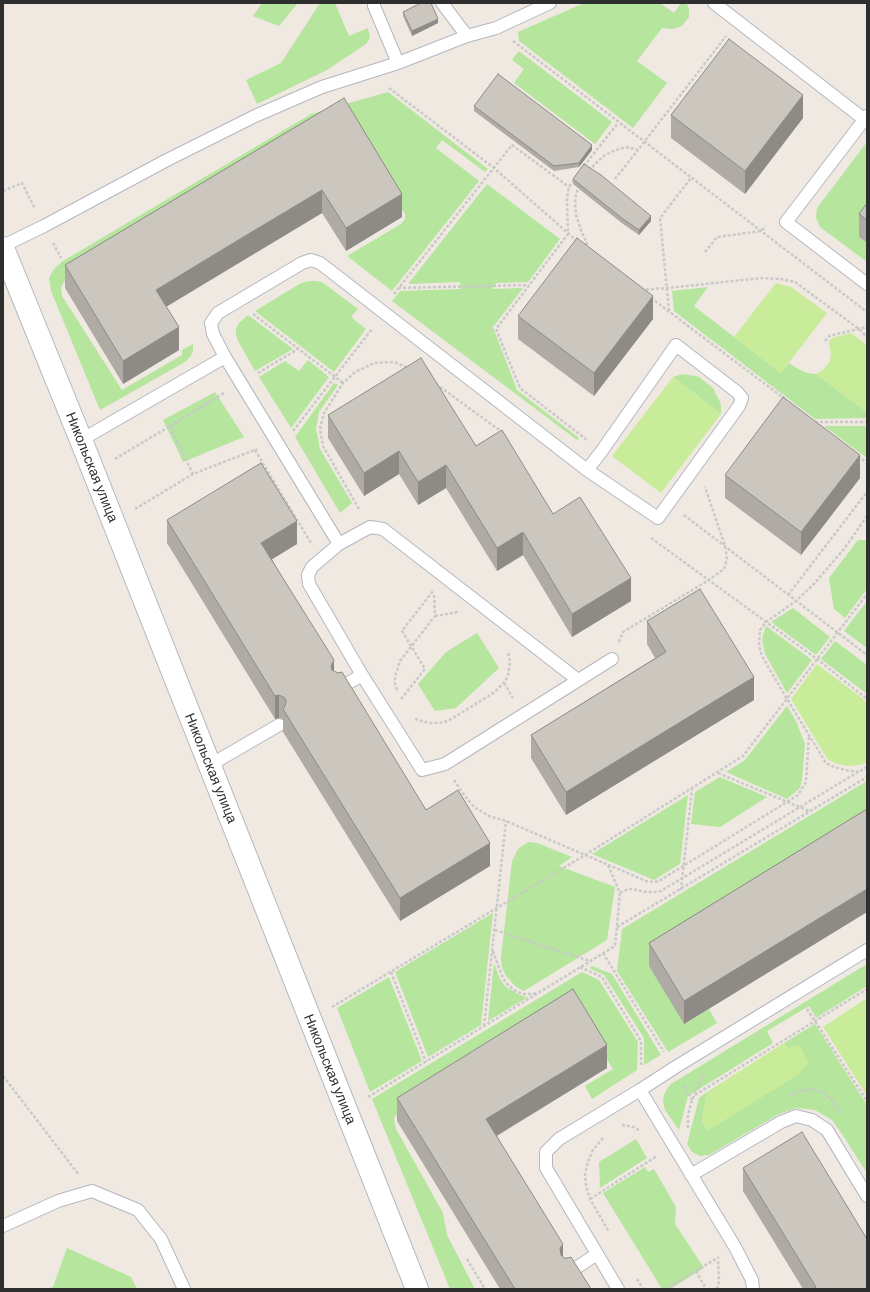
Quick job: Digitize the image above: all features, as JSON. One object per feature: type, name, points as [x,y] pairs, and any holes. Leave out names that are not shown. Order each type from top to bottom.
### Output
[{"type":"street","name":"Никольская улица","points":[[3,247],[81,440],[417,1289]]},
{"type":"lane","points":[[374,3],[398,63]]},
{"type":"lane","points":[[442,3],[467,36]]},
{"type":"lane","points":[[3,247],[167,160],[255,116],[322,87],[398,63],[467,36],[496,28],[550,3]]},
{"type":"lane","points":[[714,3],[737,22],[866,118],[786,222],[867,284]]},
{"type":"lane","points":[[339,544],[225,357],[213,334],[211,323],[218,313],[302,263],[310,260],[320,263],[587,470],[658,518],[739,406],[742,398],[737,392],[676,345],[602,452],[587,470]]},
{"type":"lane","points":[[81,440],[225,357]]},
{"type":"lane","points":[[578,680],[382,529],[370,527],[339,544],[312,567],[308,575],[309,584],[362,675],[422,770],[445,764],[612,659]]},
{"type":"lane","points":[[338,689],[362,675]]},
{"type":"lane","points":[[210,765],[279,725]]},
{"type":"lane","points":[[618,1289],[546,1168],[546,1152],[559,1138],[640,1090],[867,950]]},
{"type":"lane","points":[[640,1090],[735,1247],[752,1280],[753,1289]]},
{"type":"lane","points":[[691,1175],[781,1122],[796,1116],[812,1120],[827,1130],[867,1196]]},
{"type":"lane","points":[[3,1226],[58,1201],[92,1191],[138,1210],[161,1239],[184,1289]]},
{"type":"lane","points":[[567,1274],[597,1254]]},
{"type":"path","points":[[614,180],[737,22]]},
{"type":"path","points":[[496,28],[867,312]]},
{"type":"path","points":[[389,88],[494,168],[584,247],[587,243],[576,215],[574,199],[578,187],[582,181]]},
{"type":"path","points":[[581,171],[618,122]]},
{"type":"path","points":[[383,312],[398,288],[512,145],[569,187]]},
{"type":"path","points":[[586,175],[605,155],[628,147],[638,150]]},
{"type":"path","points":[[568,234],[567,199],[569,187],[577,177]]},
{"type":"path","points":[[669,312],[660,218],[691,178]]},
{"type":"path","points":[[3,191],[22,183]]},
{"type":"path","points":[[706,252],[717,237],[761,231],[770,221],[786,222]]},
{"type":"path","points":[[790,404],[640,290],[762,278],[795,282],[859,329],[867,337]]},
{"type":"path","points":[[398,288],[530,285]]},
{"type":"path","points":[[237,302],[343,384]]},
{"type":"path","points":[[825,340],[829,336],[867,327]]},
{"type":"path","points":[[370,527],[322,446],[320,429],[324,413],[343,384],[355,372],[374,363],[394,362],[414,370]]},
{"type":"path","points":[[433,382],[504,433]]},
{"type":"path","points":[[809,418],[821,427]]},
{"type":"path","points":[[815,422],[867,422]]},
{"type":"path","points":[[114,459],[170,426],[193,474]]},
{"type":"path","points":[[255,450],[321,559]]},
{"type":"path","points":[[856,454],[867,463]]},
{"type":"path","points":[[612,659],[623,632],[709,580],[724,569],[727,559],[725,546],[697,464]]},
{"type":"path","points":[[788,595],[867,492]]},
{"type":"path","points":[[859,772],[834,767],[826,763],[762,656],[759,646],[760,630],[766,622],[796,601],[814,584],[844,549],[867,516]]},
{"type":"path","points":[[658,518],[646,534],[867,698]]},
{"type":"path","points":[[384,710],[402,698],[425,669],[402,631],[444,576]]},
{"type":"path","points":[[434,590],[439,594]]},
{"type":"path","points":[[405,703],[397,691],[395,677],[400,661],[435,616],[434,590]]},
{"type":"path","points":[[332,1007],[585,855],[743,756],[867,594]]},
{"type":"path","points":[[796,601],[867,655]]},
{"type":"path","points":[[435,616],[461,611],[455,607]]},
{"type":"path","points":[[415,719],[429,723],[448,721],[492,694],[504,683],[508,676],[510,661],[507,650]]},
{"type":"path","points":[[412,714],[420,725]]},
{"type":"path","points":[[445,764],[462,792],[474,807],[489,816],[506,821],[646,881],[654,882],[683,866],[798,795],[806,782],[809,735]]},
{"type":"path","points":[[620,893],[628,889],[646,892],[661,891],[867,767]]},
{"type":"path","points":[[718,773],[810,811]]},
{"type":"path","points":[[616,928],[867,777]]},
{"type":"path","points":[[681,890],[692,789]]},
{"type":"path","points":[[484,1027],[506,821]]},
{"type":"path","points":[[367,1098],[615,946],[620,893],[608,865]]},
{"type":"path","points":[[495,930],[590,962]]},
{"type":"path","points":[[492,950],[498,968],[508,985],[514,990],[523,994],[539,992]]},
{"type":"path","points":[[603,953],[674,1068]]},
{"type":"path","points":[[580,968],[602,978],[641,1041],[640,1090]]},
{"type":"path","points":[[391,972],[426,1062]]},
{"type":"path","points":[[694,1095],[867,989]]},
{"type":"path","points":[[797,993],[867,1101]]},
{"type":"path","points":[[801,1014],[808,1010]]},
{"type":"path","points":[[571,1211],[690,1134],[687,1122],[688,1115],[694,1095],[702,1076],[706,1071]]},
{"type":"path","points":[[3,1076],[92,1191]]},
{"type":"path","points":[[784,1100],[798,1092],[810,1089],[823,1092],[833,1100],[845,1120]]},
{"type":"path","points":[[617,1127],[622,1125]]},
{"type":"path","points":[[590,1199],[586,1186],[585,1174],[588,1161],[593,1150],[604,1137]]},
{"type":"path","points":[[666,1289],[735,1247]]},
{"type":"path","points":[[467,1259],[485,1289]]},
{"type":"path","points":[[696,1271],[706,1289]]},
{"type":"green space","points":[[262,3],[298,3],[279,26],[253,16]]},
{"type":"green space","points":[[320,3],[335,3],[349,36],[368,28],[370,38],[366,44],[327,70],[257,104],[246,80],[281,63]]},
{"type":"green space","points":[[584,3],[660,3],[674,13],[681,3],[686,3],[689,8],[689,17],[682,26],[673,29],[662,28],[637,61],[667,83],[633,128],[519,41],[518,32]]},
{"type":"green space","points":[[519,51],[612,122],[595,144],[514,83],[524,69],[512,60]]},
{"type":"green space","points":[[388,92],[488,169],[485,172],[442,140],[436,148],[479,181],[392,291],[347,256],[401,224],[405,219],[405,214],[348,121],[66,279],[61,287],[62,296],[122,390],[182,355],[182,350],[193,344],[193,351],[185,362],[100,410],[51,291],[49,278],[54,269],[63,261],[311,114]]},
{"type":"green space","points":[[867,142],[867,226],[859,237],[867,243],[867,262],[820,227],[816,218],[817,208]]},
{"type":"green space","points":[[487,184],[560,239],[528,282],[496,283],[492,289],[523,288],[493,327],[517,390],[579,438],[577,440],[392,301],[400,291],[461,289],[460,282],[408,284]]},
{"type":"green space","points":[[309,281],[322,282],[358,309],[351,317],[366,329],[334,372],[255,311],[301,283]]},
{"type":"green space","points":[[776,283],[791,287],[827,313],[781,373],[734,337]]},
{"type":"green space","points":[[708,287],[694,306],[781,373],[789,363],[807,373],[816,374],[867,412],[867,418],[815,419],[674,311],[672,291]]},
{"type":"green space","points":[[248,315],[293,349],[255,371],[236,335],[238,324]]},
{"type":"green space","points":[[851,333],[867,345],[867,412],[816,374],[823,370],[829,363],[831,355],[829,341],[832,338]]},
{"type":"green space","points":[[308,360],[329,377],[291,428],[259,377],[285,361],[299,371]]},
{"type":"green space","points":[[682,374],[699,377],[713,388],[721,404],[721,414],[673,377]]},
{"type":"green space","points":[[673,377],[721,414],[661,493],[612,456]]},
{"type":"green space","points":[[334,383],[338,385],[319,412],[316,429],[320,449],[352,503],[340,513],[295,437]]},
{"type":"green space","points":[[215,392],[244,437],[183,462],[163,420]]},
{"type":"green space","points":[[824,426],[867,426],[867,458]]},
{"type":"green space","points":[[858,540],[867,540],[867,589],[845,618],[834,609],[829,578]]},
{"type":"green space","points":[[867,601],[867,648],[844,631]]},
{"type":"green space","points":[[793,608],[830,637],[816,655],[771,622]]},
{"type":"green space","points":[[766,626],[812,660],[787,693],[765,654],[762,639]]},
{"type":"green space","points":[[477,633],[499,668],[456,708],[435,711],[418,684],[446,652]]},
{"type":"green space","points":[[835,641],[867,665],[867,694],[821,659]]},
{"type":"green space","points":[[817,664],[867,702],[867,762],[860,765],[849,766],[828,760],[791,699]]},
{"type":"green space","points":[[787,706],[796,721],[805,744],[800,788],[787,799],[726,772],[745,760]]},
{"type":"green space","points":[[720,777],[767,797],[720,827],[691,824],[695,792]]},
{"type":"green space","points":[[867,781],[867,832],[685,1024],[709,1009],[717,1023],[668,1052],[617,971],[622,929]]},
{"type":"green space","points":[[688,795],[680,864],[654,880],[592,854]]},
{"type":"green space","points":[[529,842],[537,843],[572,857],[559,866],[615,887],[607,940],[524,991],[516,987],[506,976],[502,968],[501,957],[512,861],[518,849]]},
{"type":"green space","points":[[493,913],[481,1025],[428,1057],[395,972]]},
{"type":"green space","points":[[494,963],[500,979],[506,987],[522,996],[528,997],[488,1021]]},
{"type":"green space","points":[[867,964],[867,986],[816,1018],[809,1006],[767,1031],[773,1043],[688,1096],[679,1130],[665,1110],[663,1101],[664,1095],[671,1084]]},
{"type":"green space","points":[[592,966],[612,974],[661,1055],[644,1065],[644,1038],[604,975],[589,968]]},
{"type":"green space","points":[[582,972],[599,980],[638,1042],[637,1070],[592,1099],[585,1086],[613,1069],[573,1006],[401,1109],[394,1118],[396,1129],[443,1213],[447,1235],[475,1289],[450,1289],[372,1099]]},
{"type":"green space","points":[[389,977],[422,1061],[370,1092],[337,1008]]},
{"type":"green space","points":[[867,998],[867,1096],[823,1027]]},
{"type":"green space","points":[[815,1024],[867,1105],[867,1173],[832,1120],[815,1110],[796,1108],[779,1114],[709,1155],[700,1156],[692,1152],[687,1144],[699,1098],[707,1092],[702,1119],[707,1131],[788,1048],[784,1043]]},
{"type":"green space","points":[[784,1043],[788,1048],[799,1045],[809,1062],[799,1074],[707,1131],[702,1119],[707,1092]]},
{"type":"green space","points":[[636,1139],[647,1158],[600,1188],[599,1162]]},
{"type":"green space","points":[[645,1167],[648,1172],[654,1169],[676,1207],[675,1224],[704,1268],[670,1289],[662,1289],[603,1193]]},
{"type":"green space","points":[[67,1248],[131,1277],[137,1289],[46,1289],[53,1287]]},
{"type":"building","points":[[421,3],[431,3],[438,19],[412,31],[403,12]]},
{"type":"building","points":[[729,39],[803,95],[745,171],[671,115]]},
{"type":"building","points":[[498,74],[592,145],[579,163],[554,166],[474,106]]},
{"type":"building","points":[[344,98],[402,194],[346,228],[322,190],[240,239],[156,290],[179,327],[123,361],[65,265]]},
{"type":"building","points":[[584,164],[601,175],[651,216],[639,230],[573,179]]},
{"type":"building","points":[[867,203],[867,220],[859,214]]},
{"type":"building","points":[[577,238],[653,296],[594,373],[518,316]]},
{"type":"building","points":[[421,358],[476,446],[502,430],[553,514],[580,497],[631,578],[572,614],[523,532],[497,548],[446,465],[418,482],[399,451],[364,473],[328,415]]},
{"type":"building","points":[[783,397],[860,455],[801,532],[725,475]]},
{"type":"building","points":[[261,463],[297,521],[261,543],[334,660],[331,666],[332,670],[338,673],[342,672],[426,810],[458,790],[490,843],[400,898],[283,709],[286,702],[285,698],[279,695],[275,696],[167,520]]},
{"type":"building","points":[[700,589],[754,677],[566,792],[531,735],[666,652],[647,621]]},
{"type":"building","points":[[867,809],[867,889],[684,1001],[649,943]]},
{"type":"building","points":[[573,989],[607,1045],[486,1119],[563,1244],[560,1248],[561,1255],[564,1258],[571,1257],[591,1289],[515,1289],[397,1098]]},
{"type":"building","points":[[802,1132],[867,1239],[867,1289],[813,1289],[816,1287],[743,1168]]}]
